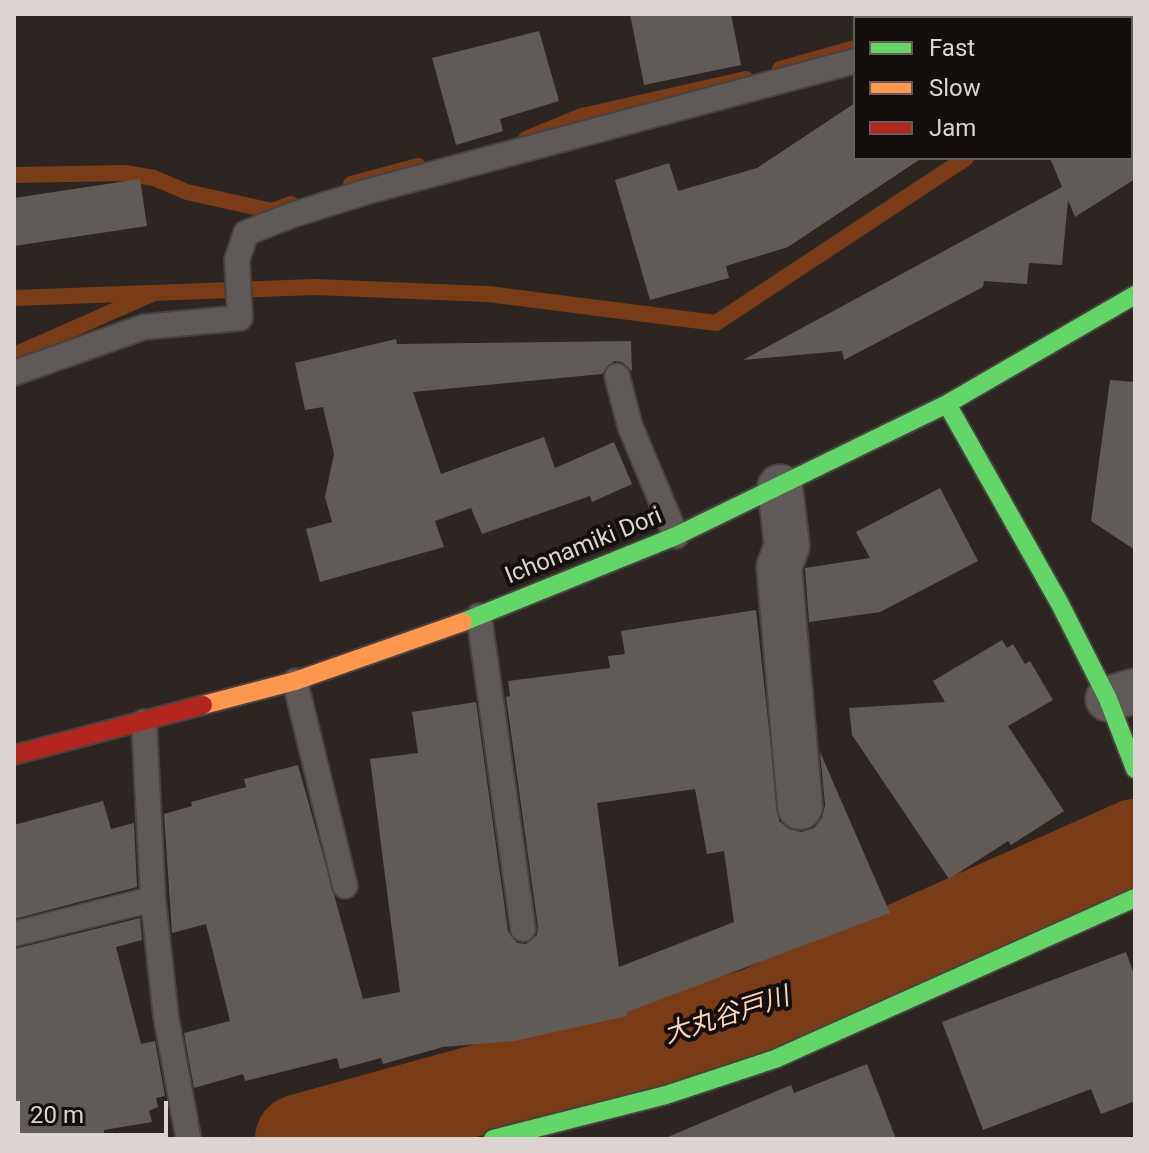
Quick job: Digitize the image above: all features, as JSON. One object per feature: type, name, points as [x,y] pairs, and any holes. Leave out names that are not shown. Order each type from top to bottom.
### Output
[{"type":"street","name":"Ichonamiki Dori","points":[[14,755],[295,681],[479,616],[676,536],[947,404],[1135,295]]},
{"type":"street","points":[[947,404],[1060,604],[1122,695],[1135,769]]},
{"type":"street","points":[[780,487],[787,546],[779,567],[800,807]]},
{"type":"street","points":[[493,1139],[666,1095],[775,1059],[1135,898]]},
{"type":"lane","points":[[14,373],[144,327],[240,318],[237,260],[246,233],[356,195],[853,62]]},
{"type":"lane","points":[[617,376],[630,426],[676,536]]},
{"type":"lane","points":[[479,616],[523,929]]},
{"type":"lane","points":[[295,681],[345,886]]},
{"type":"lane","points":[[144,722],[153,899],[166,1017],[188,1136]]},
{"type":"lane","points":[[14,934],[153,899]]},
{"type":"building","points":[[630,14],[731,14],[741,65],[644,85]]},
{"type":"building","points":[[539,31],[559,101],[500,119],[503,131],[456,145],[432,58]]},
{"type":"building","points":[[853,104],[853,160],[919,160],[788,247],[726,266],[729,278],[650,300],[615,180],[669,163],[678,191],[757,168]]},
{"type":"building","points":[[1135,158],[1135,179],[1075,217],[1068,200],[1062,265],[1029,263],[1027,284],[984,281],[983,287],[844,360],[842,351],[743,360],[1062,187],[1051,160]]},
{"type":"building","points":[[140,179],[147,226],[14,246],[14,198]]},
{"type":"building","points":[[396,339],[397,344],[631,341],[632,371],[622,362],[614,361],[602,374],[413,392],[441,474],[544,437],[555,468],[614,442],[632,484],[592,502],[590,496],[482,534],[471,508],[435,521],[444,547],[320,582],[306,529],[332,522],[325,497],[334,454],[323,407],[305,410],[295,363]]},
{"type":"building","points":[[1110,380],[1135,382],[1135,550],[1091,521]]},
{"type":"building","points":[[940,488],[978,561],[880,612],[809,622],[805,568],[870,558],[856,532]]},
{"type":"building","points":[[756,610],[779,821],[789,829],[801,832],[814,828],[822,818],[825,805],[820,752],[890,913],[627,1012],[627,1016],[514,1041],[443,1047],[383,1064],[381,1058],[340,1069],[337,1058],[245,1081],[243,1074],[194,1088],[184,1033],[230,1021],[206,924],[172,933],[164,814],[192,806],[191,802],[246,787],[244,779],[298,765],[363,999],[400,992],[370,759],[418,753],[412,712],[476,702],[508,931],[517,943],[526,944],[537,935],[538,927],[506,697],[510,696],[508,681],[610,668],[608,656],[625,654],[621,631]],"holes":[[[695,789],[707,854],[724,851],[734,922],[619,967],[597,803]]]},
{"type":"building","points":[[1002,640],[1007,648],[1013,644],[1025,664],[1030,661],[1053,700],[1008,726],[1064,811],[1011,845],[1008,841],[949,879],[852,735],[849,708],[945,702],[933,681]]},
{"type":"building","points":[[103,801],[111,829],[134,823],[137,887],[14,919],[14,825]]},
{"type":"building","points":[[140,918],[142,940],[116,947],[141,1044],[155,1041],[165,1096],[156,1098],[158,1107],[149,1111],[152,1122],[104,1130],[105,1139],[14,1139],[14,949]]},
{"type":"building","points":[[1126,952],[1135,977],[1135,1101],[1101,1114],[1091,1089],[983,1130],[942,1022]]},
{"type":"building","points":[[867,1064],[896,1139],[663,1139],[791,1085],[794,1093]]},
{"type":"waterway","points":[[780,69],[853,49]]},
{"type":"waterway","points":[[526,139],[582,116],[746,79]]},
{"type":"waterway","points":[[14,298],[315,287],[488,294],[716,323],[963,160]]},
{"type":"waterway","points":[[351,184],[418,166]]},
{"type":"waterway","points":[[14,175],[125,173],[154,178],[187,192],[272,211],[291,204]]},
{"type":"waterway","points":[[14,355],[152,294]]},
{"type":"waterway","name":"大丸谷戸川","points":[[300,1139],[756,1013],[1135,844]]},
{"type":"traffic: fast","points":[[463,622],[676,536],[947,404],[1135,295]]},
{"type":"traffic: fast","points":[[947,404],[1060,604],[1108,699],[1135,769]]},
{"type":"traffic: fast","points":[[493,1139],[666,1095],[775,1059],[1135,898]]},
{"type":"traffic: slow","points":[[203,705],[295,681],[463,622]]},
{"type":"traffic: jam","points":[[14,755],[203,705]]}]
